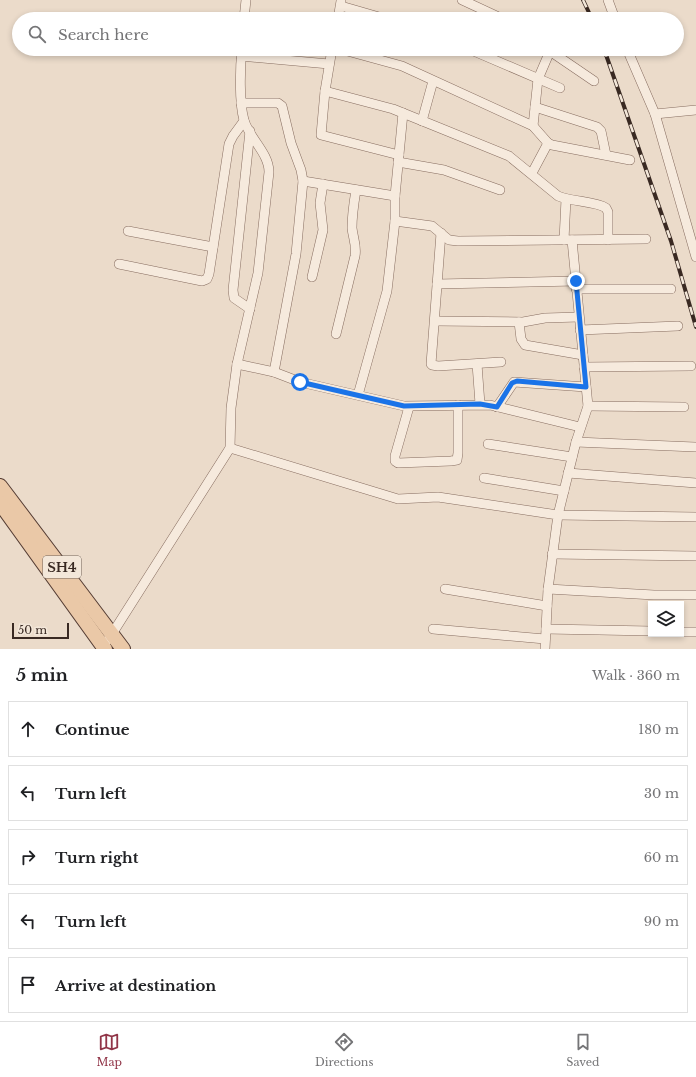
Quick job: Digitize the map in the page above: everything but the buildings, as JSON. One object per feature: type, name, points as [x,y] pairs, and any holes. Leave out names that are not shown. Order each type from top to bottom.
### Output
[{"type":"main road","name":"SH4","points":[[0,486],[123,649]]},
{"type":"main road","name":"SH4","points":[[0,503],[104,648]]},
{"type":"street","points":[[245,12],[246,0]]},
{"type":"street","points":[[462,0],[488,12]]},
{"type":"street","points":[[608,0],[612,12]]},
{"type":"street","points":[[341,3],[366,12]]},
{"type":"street","points":[[104,648],[230,448],[231,408],[237,364],[258,273],[270,172],[268,163],[244,121],[241,103],[242,56]]},
{"type":"street","points":[[266,56],[329,64]]},
{"type":"street","points":[[331,56],[325,91],[321,135],[399,159],[439,168],[500,190]]},
{"type":"street","points":[[366,56],[402,66],[533,126],[548,143],[630,160]]},
{"type":"street","points":[[485,56],[560,88]]},
{"type":"street","points":[[533,126],[538,79],[546,56]]},
{"type":"street","points":[[557,56],[594,81]]},
{"type":"street","points":[[630,56],[655,114],[696,257]]},
{"type":"street","points":[[422,121],[433,81]]},
{"type":"street","points":[[325,91],[393,109],[509,156],[532,173],[554,193],[566,199],[600,205],[606,208],[608,212],[608,240]]},
{"type":"street","points":[[241,103],[276,103],[282,106],[291,143],[301,170],[303,181],[296,254],[274,372]]},
{"type":"street","points":[[535,107],[597,127],[601,131],[606,155]]},
{"type":"street","points":[[655,114],[696,110]]},
{"type":"street","points":[[358,394],[388,291],[403,113]]},
{"type":"street","points":[[119,264],[202,282],[205,281],[208,277],[229,144],[232,136],[244,121]]},
{"type":"street","points":[[250,131],[233,290],[234,298],[250,309]]},
{"type":"street","points":[[532,173],[548,143]]},
{"type":"street","points":[[303,181],[395,196]]},
{"type":"street","points":[[312,278],[323,230],[320,203],[323,184]]},
{"type":"street","points":[[336,334],[356,256],[352,221],[356,190]]},
{"type":"street","points":[[545,649],[548,589],[558,515],[580,427],[588,406],[576,285],[568,240],[566,199]]},
{"type":"street","points":[[395,222],[432,226],[449,240],[458,241],[646,239]]},
{"type":"street","points":[[128,231],[213,247]]},
{"type":"street","points":[[441,233],[431,361],[432,365],[501,362]]},
{"type":"street","points":[[437,284],[576,285],[671,289]]},
{"type":"street","points":[[435,321],[519,322],[545,318],[579,317]]},
{"type":"street","points":[[519,322],[521,339],[525,345],[583,355]]},
{"type":"street","points":[[580,330],[678,326]]},
{"type":"street","points":[[237,364],[274,372],[300,382],[409,406],[480,404],[580,427]]},
{"type":"street","points":[[477,364],[480,404]]},
{"type":"street","points":[[584,367],[691,366]]},
{"type":"street","points":[[497,407],[514,382],[586,387]]},
{"type":"street","points":[[409,406],[395,456],[395,461],[398,463],[457,460],[458,405]]},
{"type":"street","points":[[588,406],[684,407]]},
{"type":"street","points":[[576,442],[695,447]]},
{"type":"street","points":[[488,444],[572,457]]},
{"type":"street","points":[[230,448],[398,498],[438,497],[558,515],[696,517]]},
{"type":"street","points":[[568,473],[696,483]]},
{"type":"street","points":[[484,478],[564,491]]},
{"type":"street","points":[[552,554],[696,556]]},
{"type":"street","points":[[445,589],[547,606]]},
{"type":"street","points":[[548,589],[654,595],[696,595]]},
{"type":"street","points":[[433,629],[545,639]]},
{"type":"street","points":[[546,629],[648,631]]},
{"type":"street","points":[[684,632],[696,632]]},
{"type":"railway","points":[[583,0],[589,12]]},
{"type":"railway","points":[[606,56],[671,241],[696,327]]},
{"type":"route","points":[[300,382],[358,394],[398,405],[409,406],[480,404],[497,407],[512,383],[517,381],[586,387],[576,281]]}]
